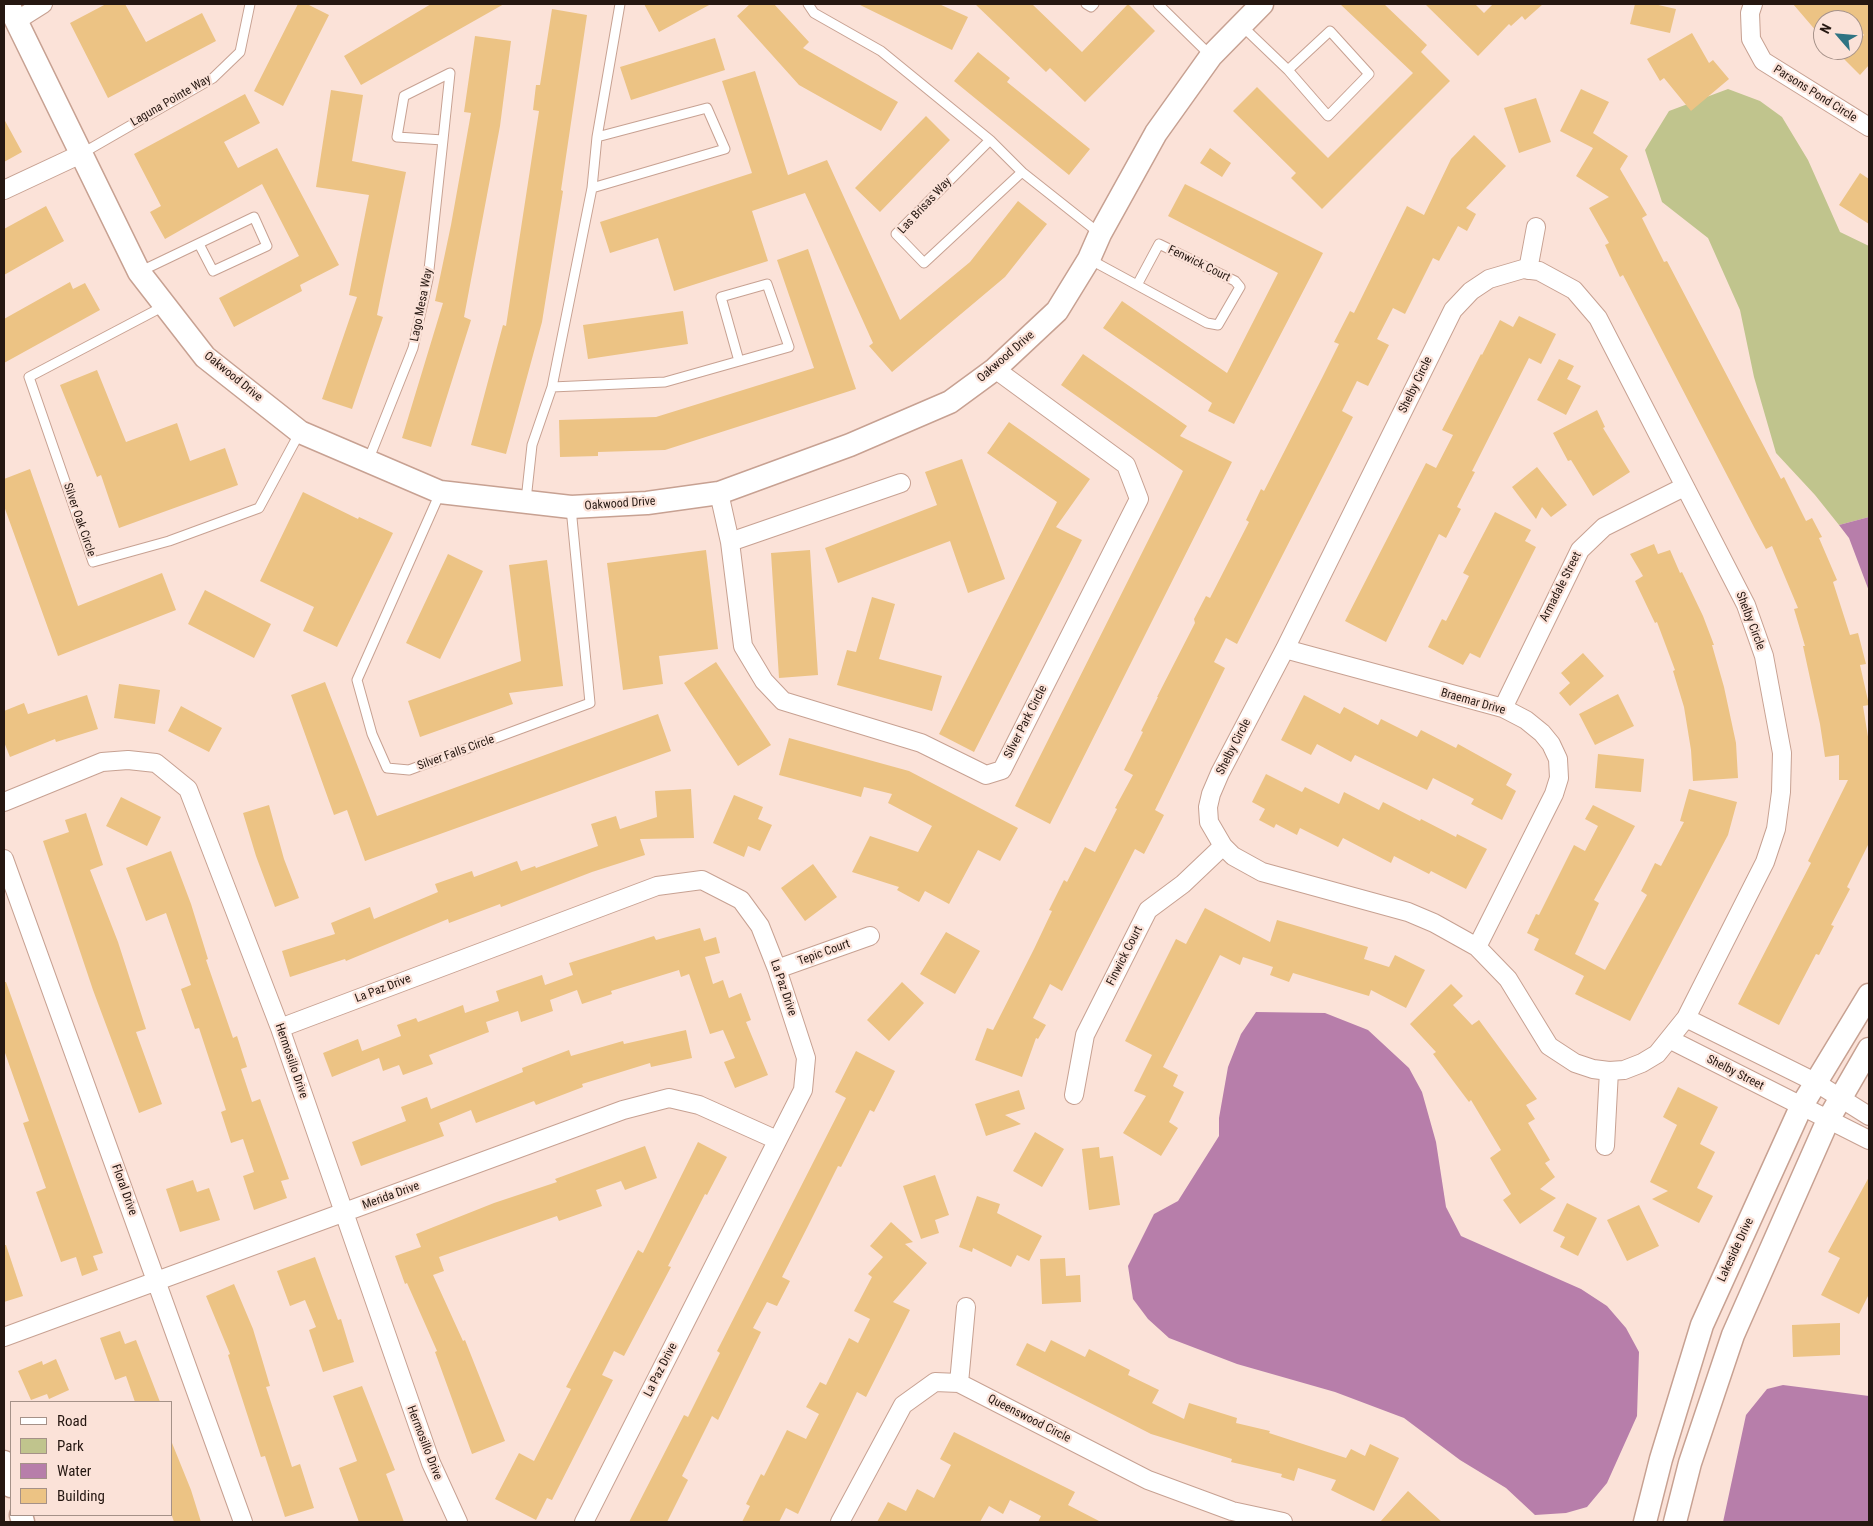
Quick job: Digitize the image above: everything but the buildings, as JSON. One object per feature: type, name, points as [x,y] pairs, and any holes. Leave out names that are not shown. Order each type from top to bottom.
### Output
[{"type":"street","points":[[11,16],[43,4]]},
{"type":"street","name":"Oakwood Drive","points":[[11,16],[139,272],[205,357],[300,432],[440,492],[571,507],[647,503],[719,493],[850,446],[950,402],[995,369],[1057,311],[1089,259],[1100,234],[1156,133],[1211,56],[1262,4]]},
{"type":"street","name":"Parsons Pond Circle","points":[[1753,4],[1750,12],[1751,39],[1763,61],[1869,127]]},
{"type":"street","points":[[4,190],[81,154]]},
{"type":"street","points":[[1528,270],[1536,227]]},
{"type":"street","name":"Shelby Circle","points":[[1528,270],[1539,271],[1554,277],[1574,290],[1598,318],[1684,487],[1746,605],[1764,656],[1782,754],[1781,792],[1776,829],[1765,862],[1686,1018],[1657,1054],[1642,1063],[1624,1070],[1609,1071],[1575,1063],[1550,1046],[1508,979],[1477,947],[1434,923],[1408,912],[1262,872],[1233,856],[1223,846],[1209,822],[1208,807],[1212,794],[1453,310],[1471,291],[1489,279],[1505,273],[1528,270]]},
{"type":"street","name":"Silver Park Circle","points":[[719,493],[730,542],[743,646],[764,681],[783,701],[921,743],[986,775],[1002,770],[1140,499],[1126,465],[995,369]]},
{"type":"street","points":[[730,542],[901,483]]},
{"type":"street","name":"Armadale Street","points":[[1502,708],[1580,550],[1604,527],[1684,487]]},
{"type":"street","name":"Braemar Drive","points":[[1285,649],[1502,708],[1526,720],[1542,732],[1551,744],[1558,759],[1559,778],[1554,794],[1477,947]]},
{"type":"street","name":"Hermosillo Drive","points":[[4,802],[102,762],[128,760],[156,762],[188,789],[280,1028],[430,1463],[458,1522]]},
{"type":"street","name":"Finwick Court","points":[[1074,1095],[1085,1035],[1148,910],[1183,884],[1223,846]]},
{"type":"street","name":"Floral Drive","points":[[4,859],[243,1522]]},
{"type":"street","name":"La Paz Drive","points":[[280,1028],[657,886],[702,880],[741,900],[760,926],[777,969],[806,1058],[803,1090],[584,1522]]},
{"type":"street","name":"Tepic Court","points":[[777,969],[870,936]]},
{"type":"street","name":"Lakeside Drive","points":[[1645,1522],[1661,1459],[1702,1325],[1801,1107],[1869,996]]},
{"type":"street","points":[[1686,1018],[1815,1082],[1869,1116]]},
{"type":"street","name":"Shelby Street","points":[[1669,1039],[1869,1140]]},
{"type":"street","points":[[1675,1522],[1690,1463],[1733,1335],[1828,1120],[1840,1096],[1869,1049]]},
{"type":"street","points":[[1605,1146],[1609,1071]]},
{"type":"street","name":"Merida Drive","points":[[4,1337],[623,1110],[669,1098],[699,1105],[777,1140]]},
{"type":"street","points":[[959,1383],[966,1308]]},
{"type":"street","name":"Queenswood Circle","points":[[840,1522],[903,1405],[935,1382],[959,1383],[1148,1480],[1232,1510],[1282,1522]]},
{"type":"street","points":[[4,1462],[10,1483]]},
{"type":"lane","name":"Laguna Pointe Way","points":[[81,154],[213,78],[240,52],[250,4]]},
{"type":"lane","points":[[526,503],[532,445],[552,387],[592,188],[598,137],[620,4]]},
{"type":"lane","points":[[808,4],[814,13],[881,51],[990,140],[1022,172],[1100,234]]},
{"type":"lane","points":[[1086,4],[1091,7],[1094,4]]},
{"type":"lane","points":[[1158,4],[1211,56]]},
{"type":"lane","points":[[1241,25],[1288,70],[1328,116],[1369,74],[1330,31],[1288,70]]},
{"type":"lane","name":"Lago Mesa Way","points":[[368,461],[413,348],[428,279],[443,140],[450,73],[404,96],[398,137],[443,140]]},
{"type":"lane","points":[[592,188],[725,149],[707,108],[598,137]]},
{"type":"lane","name":"Las Brisas Way","points":[[990,140],[896,234],[924,263],[1022,172]]},
{"type":"lane","points":[[139,272],[254,217],[267,246],[213,271],[199,244]]},
{"type":"lane","name":"Fenwick Court","points":[[1089,259],[1207,323],[1218,325],[1240,287],[1236,281],[1159,244],[1137,285]]},
{"type":"lane","points":[[552,387],[665,382],[789,347],[767,284],[721,297],[739,361]]},
{"type":"lane","name":"Silver Oak Circle","points":[[164,306],[29,377],[93,562],[169,541],[259,508],[300,432]]},
{"type":"lane","name":"Silver Falls Circle","points":[[440,492],[357,680],[372,734],[388,768],[409,770],[590,703],[571,507]]},
{"type":"green space","points":[[1728,89],[1760,101],[1782,117],[1808,160],[1840,232],[1869,246],[1869,517],[1839,525],[1815,495],[1776,453],[1754,377],[1740,310],[1708,238],[1662,202],[1645,150],[1669,111]]},
{"type":"water","points":[[1869,517],[1869,591],[1849,538],[1839,525]]},
{"type":"water","points":[[1256,1012],[1325,1013],[1368,1030],[1409,1068],[1422,1092],[1436,1142],[1446,1207],[1461,1236],[1581,1289],[1607,1306],[1626,1328],[1639,1352],[1637,1416],[1607,1483],[1587,1507],[1566,1513],[1535,1515],[1506,1488],[1460,1460],[1404,1418],[1335,1392],[1237,1364],[1169,1338],[1148,1319],[1133,1299],[1128,1266],[1154,1214],[1178,1201],[1219,1136],[1219,1118],[1228,1067],[1241,1034]]},
{"type":"water","points":[[1783,1385],[1869,1396],[1869,1522],[1723,1522],[1746,1415],[1767,1389]]}]
